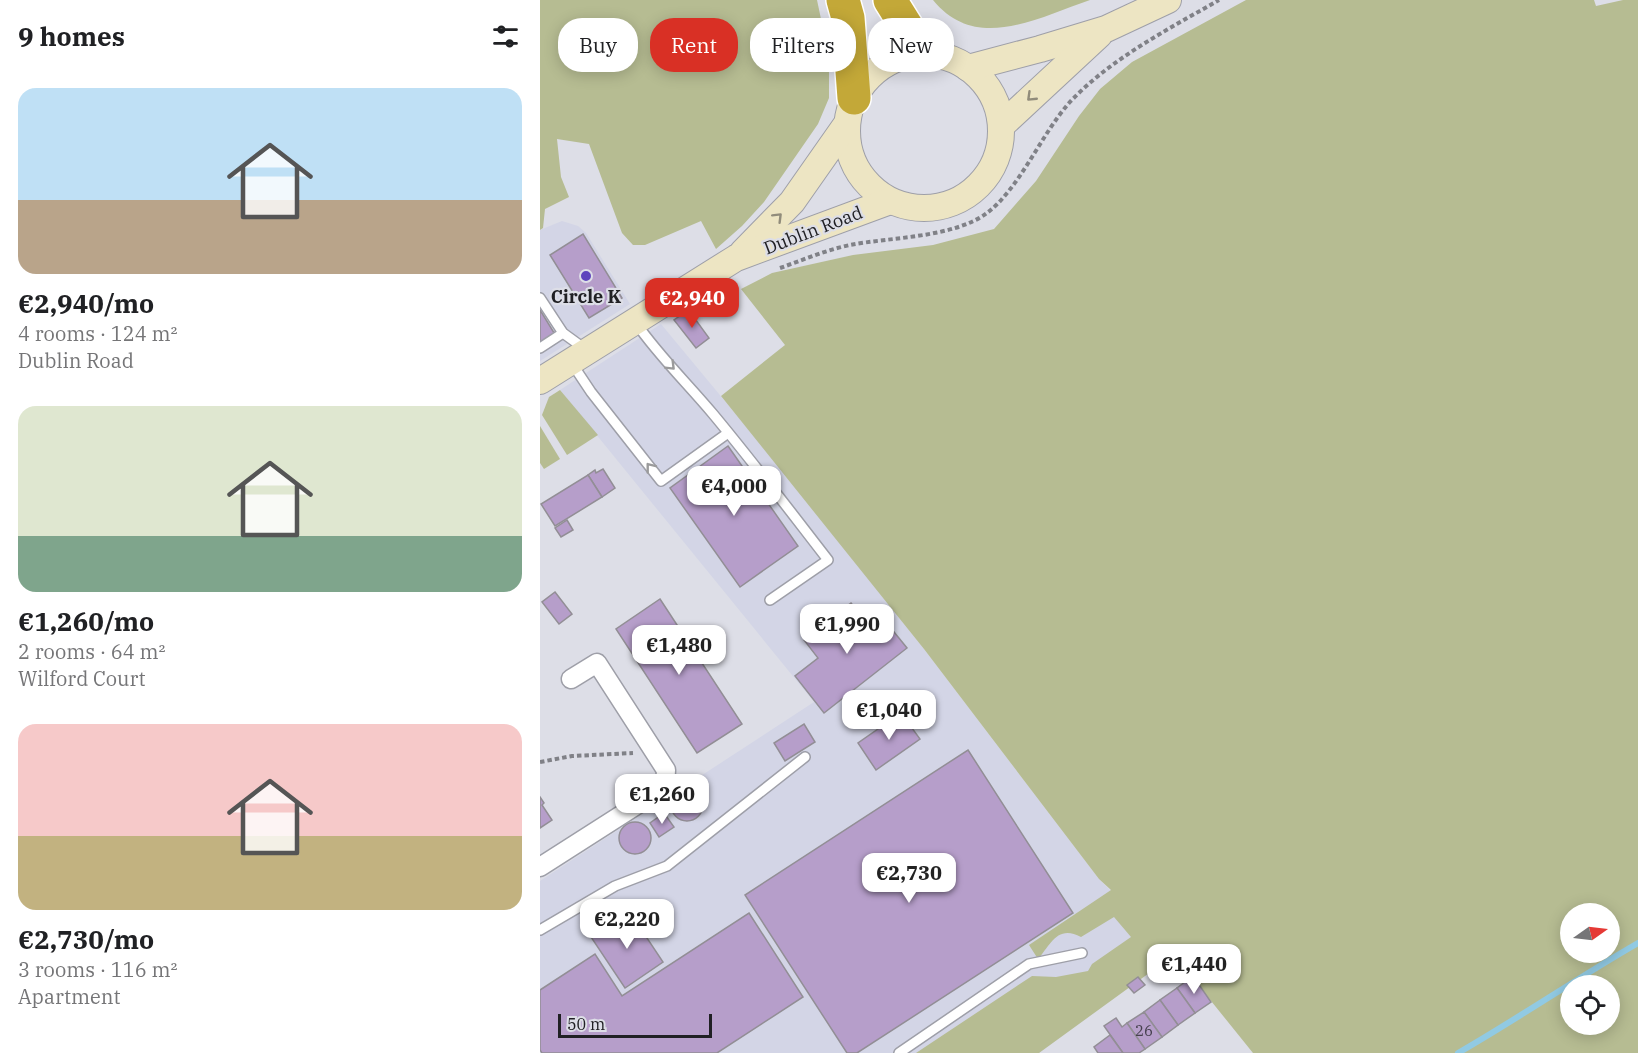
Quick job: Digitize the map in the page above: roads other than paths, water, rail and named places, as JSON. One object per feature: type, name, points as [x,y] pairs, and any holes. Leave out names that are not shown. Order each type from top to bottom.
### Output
[{"type":"highway","points":[[843,0],[848,18],[850,111]]},
{"type":"highway","points":[[890,0],[901,18]]},
{"type":"main road","points":[[968,68],[1040,50],[1106,29],[1168,0]]},
{"type":"main road","points":[[1001,126],[1106,29]]},
{"type":"main road","points":[[875,72],[867,78],[850,111],[847,143],[852,160],[861,176],[874,190],[890,201],[912,208],[934,208],[954,202],[972,192],[986,177],[996,160],[1000,143],[1001,126],[993,95],[982,80],[968,68],[954,61]]},
{"type":"main road","name":"Dublin Road","points":[[736,258],[792,202],[850,111]]},
{"type":"main road","name":"Dublin Road","points":[[540,381],[736,258],[890,201]]},
{"type":"street","points":[[540,867],[665,787],[666,770],[597,663],[571,679]]},
{"type":"lane","points":[[540,298],[579,356],[591,392],[661,481],[728,433]]},
{"type":"lane","points":[[540,321],[550,314]]},
{"type":"lane","points":[[634,321],[652,346],[679,373],[728,433],[828,560],[770,600]]},
{"type":"lane","points":[[540,348],[562,333]]},
{"type":"lane","points":[[540,930],[615,886],[667,866],[805,757]]},
{"type":"lane","points":[[899,1053],[1029,964],[1082,953]]},
{"type":"waterway","points":[[1458,1053],[1638,943]]},
{"type":"place","name":"Circle K","points":[[586,276]]}]
